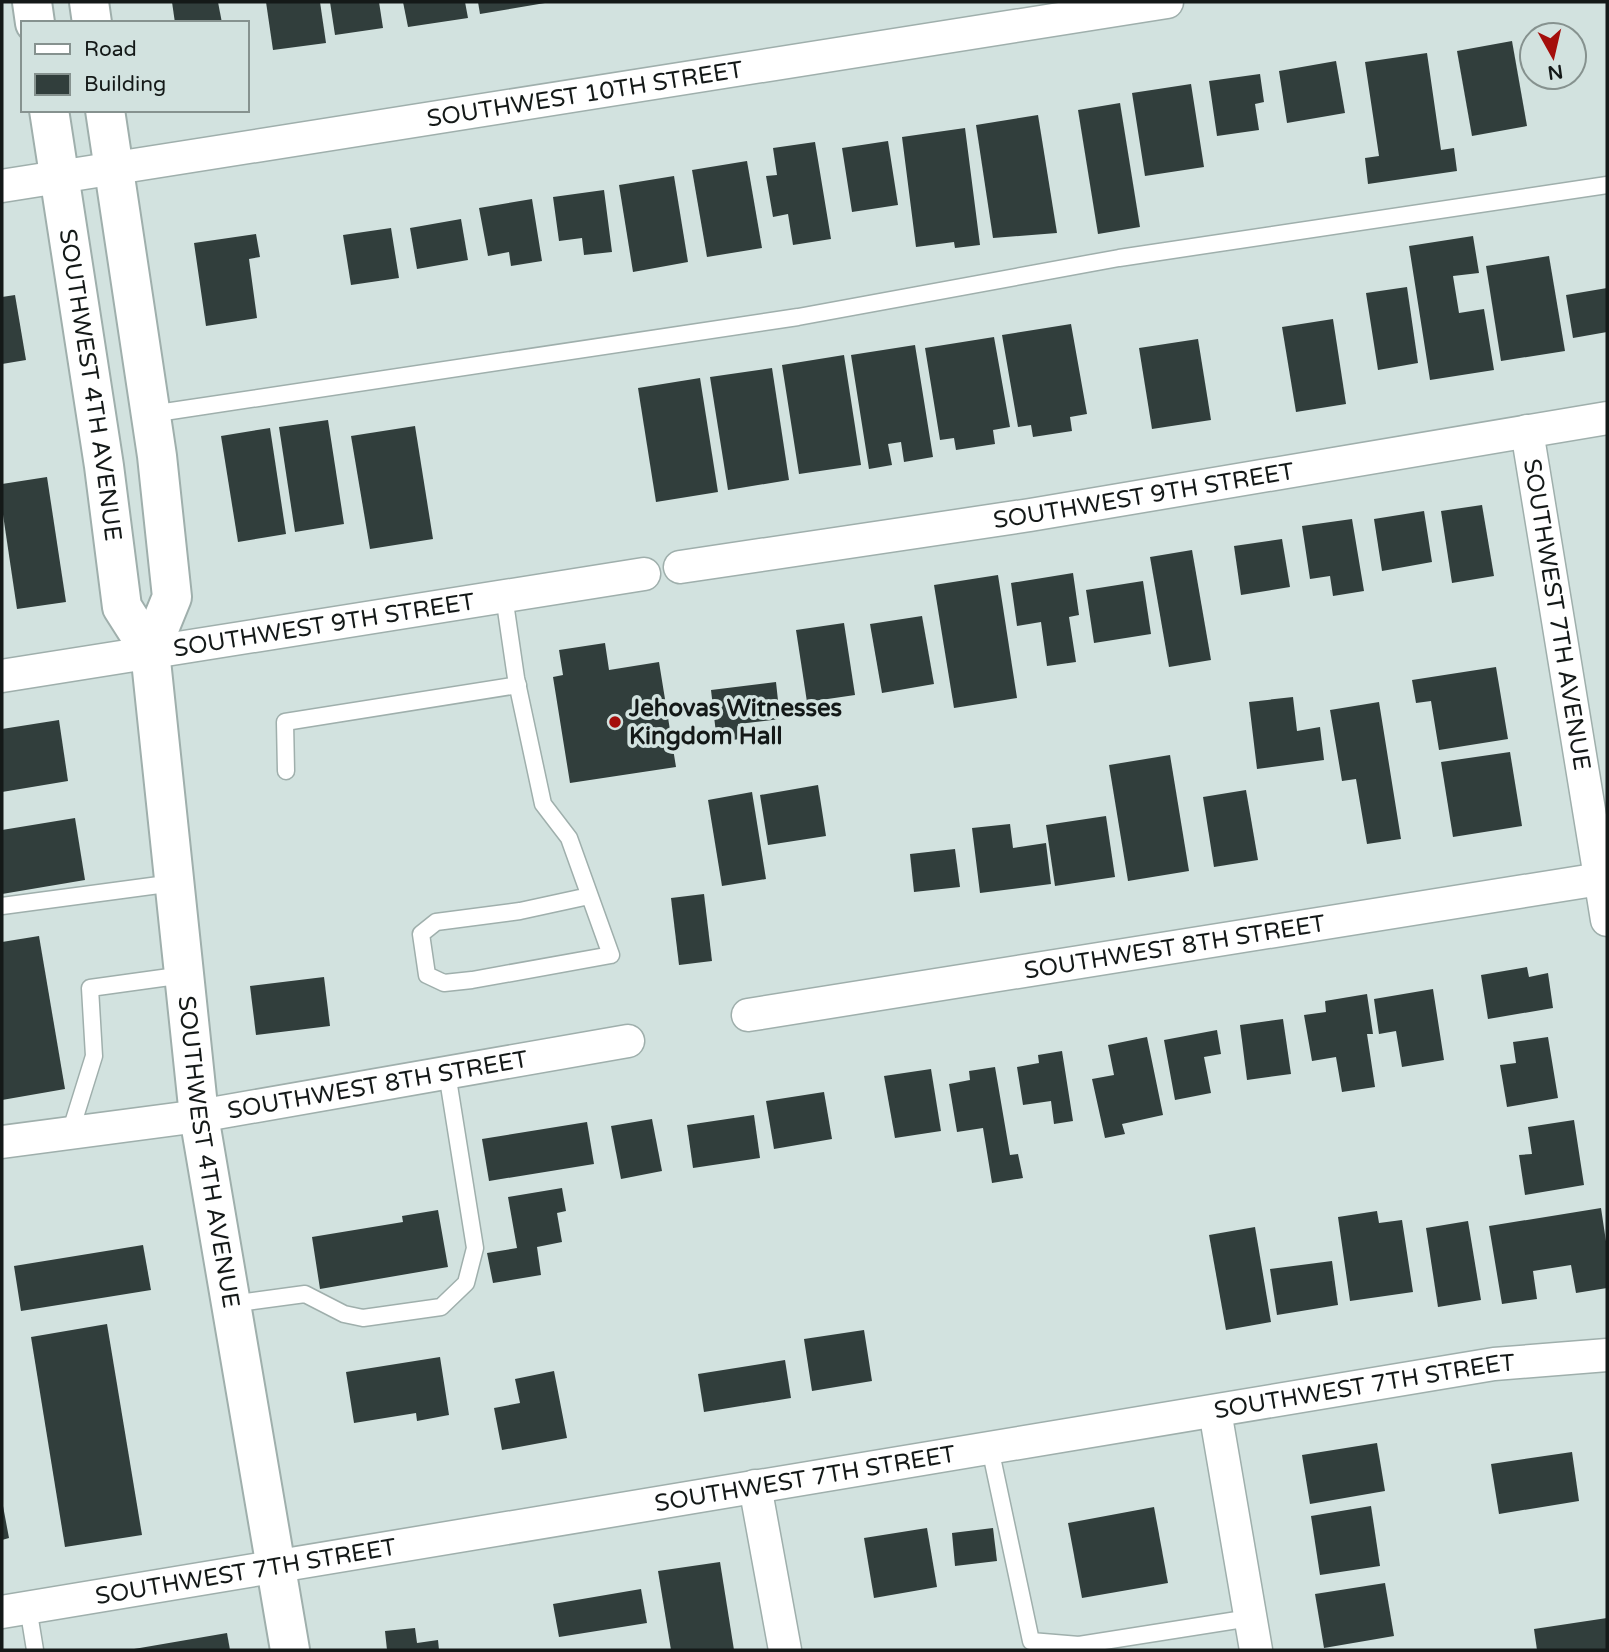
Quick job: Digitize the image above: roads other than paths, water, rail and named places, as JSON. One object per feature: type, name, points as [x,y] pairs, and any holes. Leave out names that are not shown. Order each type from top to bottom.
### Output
[{"type":"main road","points":[[32,2],[35,21]]},
{"type":"main road","points":[[89,2],[92,21]]},
{"type":"main road","name":"SOUTHWEST 4TH AVENUE","points":[[49,112],[122,607],[150,651],[199,1116],[290,1650]]},
{"type":"main road","name":"SOUTHWEST 4TH AVENUE","points":[[105,112],[151,414],[172,597],[150,651]]},
{"type":"street","name":"SOUTHWEST 10TH STREET","points":[[2,186],[1167,2]]},
{"type":"street","name":"SOUTHWEST 9TH STREET","points":[[680,567],[1030,514],[1607,418]]},
{"type":"street","name":"SOUTHWEST 7TH AVENUE","points":[[1527,431],[1607,920]]},
{"type":"street","name":"SOUTHWEST 9TH STREET","points":[[2,676],[644,574]]},
{"type":"street","name":"SOUTHWEST 8TH STREET","points":[[748,1015],[1600,878]]},
{"type":"street","name":"SOUTHWEST 8TH STREET","points":[[2,1142],[199,1116],[628,1041]]},
{"type":"street","name":"SOUTHWEST 7TH STREET","points":[[15,1610],[1494,1364],[1607,1354]]},
{"type":"street","points":[[1215,1411],[1256,1650]]},
{"type":"street","points":[[755,1486],[785,1650]]},
{"type":"lane","points":[[151,414],[798,317],[1119,258],[1607,185]]},
{"type":"lane","points":[[504,596],[518,685],[543,804],[569,838],[611,956],[444,983],[427,975],[421,934],[436,922],[520,911],[589,896]]},
{"type":"lane","points":[[286,771],[285,722],[518,685]]},
{"type":"lane","points":[[2,906],[174,883]]},
{"type":"lane","points":[[70,1133],[94,1056],[90,988],[184,975]]},
{"type":"lane","points":[[231,1304],[305,1294],[344,1314],[363,1318],[441,1307],[466,1283],[475,1248],[447,1073]]},
{"type":"lane","points":[[990,1448],[1031,1642],[1079,1645],[1250,1618]]},
{"type":"lane","points":[[15,1610],[35,1650]]},
{"type":"place","name":"Jehovas Witnesses Kingdom Hall","points":[[615,722]]}]
